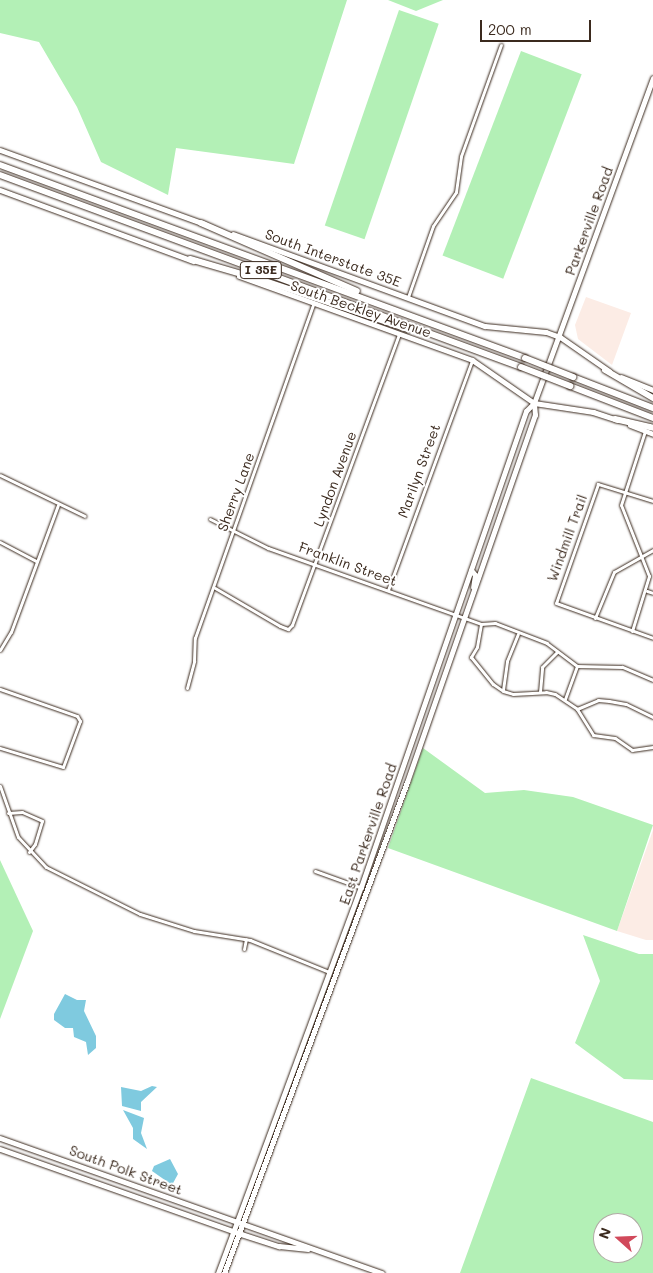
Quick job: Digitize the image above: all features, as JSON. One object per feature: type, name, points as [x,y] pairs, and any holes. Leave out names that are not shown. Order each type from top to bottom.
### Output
[{"type":"highway","name":"I 35E","points":[[0,165],[388,306],[653,408]]},
{"type":"highway","name":"I 35E","points":[[0,174],[442,337],[653,418]]},
{"type":"highway","points":[[201,223],[388,306]]},
{"type":"highway","points":[[190,259],[442,337]]},
{"type":"highway","points":[[605,370],[653,398]]},
{"type":"highway","points":[[615,419],[653,428]]},
{"type":"main road","name":"Parkerville Road","points":[[547,371],[653,78]]},
{"type":"main road","name":"South Interstate 35E","points":[[0,150],[408,296],[485,326],[546,332],[560,337],[605,370],[653,390]]},
{"type":"main road","name":"South Beckley Avenue","points":[[0,190],[313,305],[472,360],[534,403],[587,410],[653,434]]},
{"type":"main road","name":"East Parkerville Road","points":[[224,1273],[241,1234],[320,1018],[332,973],[361,887],[526,411],[534,403],[547,371]]},
{"type":"main road","name":"East Parkerville Road","points":[[218,1273],[314,1016],[367,890],[400,800],[535,415],[534,403]]},
{"type":"main road","points":[[520,429],[529,432]]},
{"type":"main road","points":[[485,528],[494,531]]},
{"type":"main road","points":[[471,570],[475,575],[471,600]]},
{"type":"main road","points":[[393,797],[400,800]]},
{"type":"main road","points":[[314,1016],[320,1018]]},
{"type":"main road","points":[[286,1090],[292,1092]]},
{"type":"main road","name":"South Polk Street","points":[[0,1138],[316,1250]]},
{"type":"main road","name":"South Polk Street","points":[[0,1149],[233,1232],[279,1246],[316,1250]]},
{"type":"main road","points":[[316,1250],[382,1273]]},
{"type":"street","points":[[408,296],[433,226],[456,192],[461,156],[501,45]]},
{"type":"street","name":"Sherry Lane","points":[[187,688],[194,661],[194,638],[215,588],[313,305]]},
{"type":"street","name":"Lyndon Avenue","points":[[215,588],[288,629],[296,618],[399,334]]},
{"type":"street","name":"Marilyn Street","points":[[388,590],[472,360]]},
{"type":"street","points":[[632,631],[647,591],[649,576],[643,554],[622,510],[625,491],[646,431]]},
{"type":"street","points":[[0,475],[24,485],[58,505],[84,516]]},
{"type":"street","name":"Windmill Trail","points":[[595,618],[556,603],[598,484],[625,491]]},
{"type":"street","points":[[625,491],[653,501]]},
{"type":"street","points":[[0,650],[11,632],[58,505]]},
{"type":"street","name":"Franklin Street","points":[[210,519],[266,546],[481,624],[495,623],[518,634],[534,637],[577,666]]},
{"type":"street","points":[[0,542],[36,561]]},
{"type":"street","points":[[653,550],[614,572],[595,618],[653,638]]},
{"type":"street","points":[[647,591],[653,593]]},
{"type":"street","points":[[481,624],[477,647],[471,657],[493,684],[503,691],[513,694],[540,692],[565,699],[577,709],[593,735],[615,738],[632,750],[642,751],[653,747]]},
{"type":"street","points":[[503,691],[506,667],[518,634]]},
{"type":"street","points":[[540,692],[542,667],[557,652]]},
{"type":"street","points":[[565,699],[577,666],[622,667],[653,680]]},
{"type":"street","points":[[0,689],[79,719],[62,767],[0,748]]},
{"type":"street","points":[[577,709],[598,700],[610,701],[626,704],[653,717]]},
{"type":"street","points":[[0,786],[15,832],[29,852],[46,866],[132,910],[184,929],[246,939],[332,973]]},
{"type":"street","points":[[8,813],[25,813],[42,821],[29,852]]},
{"type":"street","points":[[315,871],[367,890]]},
{"type":"street","points":[[244,949],[246,939]]},
{"type":"shaded area","points":[[586,297],[631,313],[612,365],[578,339],[575,325]]},
{"type":"shaded area","points":[[653,830],[653,940],[646,940],[617,931]]},
{"type":"green space","points":[[0,0],[347,0],[294,164],[176,148],[168,195],[101,162],[77,107],[39,42],[0,33]]},
{"type":"green space","points":[[388,0],[443,0],[416,11]]},
{"type":"green space","points":[[399,10],[439,24],[364,239],[325,226]]},
{"type":"green space","points":[[521,51],[582,74],[503,279],[443,255]]},
{"type":"green space","points":[[423,748],[485,793],[524,790],[573,797],[653,825],[617,931],[388,848]]},
{"type":"green space","points":[[0,860],[33,931],[0,1019]]},
{"type":"green space","points":[[583,935],[639,954],[653,954],[653,1080],[624,1079],[575,1043],[600,981]]},
{"type":"green space","points":[[531,1078],[653,1122],[653,1273],[460,1273]]},
{"type":"water","points":[[65,994],[77,1000],[86,1000],[84,1011],[96,1036],[96,1048],[88,1055],[86,1042],[74,1037],[73,1028],[65,1028],[54,1020],[54,1014]]},
{"type":"water","points":[[152,1086],[157,1087],[141,1102],[141,1111],[122,1106],[121,1087],[141,1091]]},
{"type":"water","points":[[123,1110],[144,1118],[141,1133],[147,1149],[133,1139],[133,1128]]},
{"type":"water","points":[[170,1159],[178,1174],[172,1185],[152,1171],[154,1166]]}]
